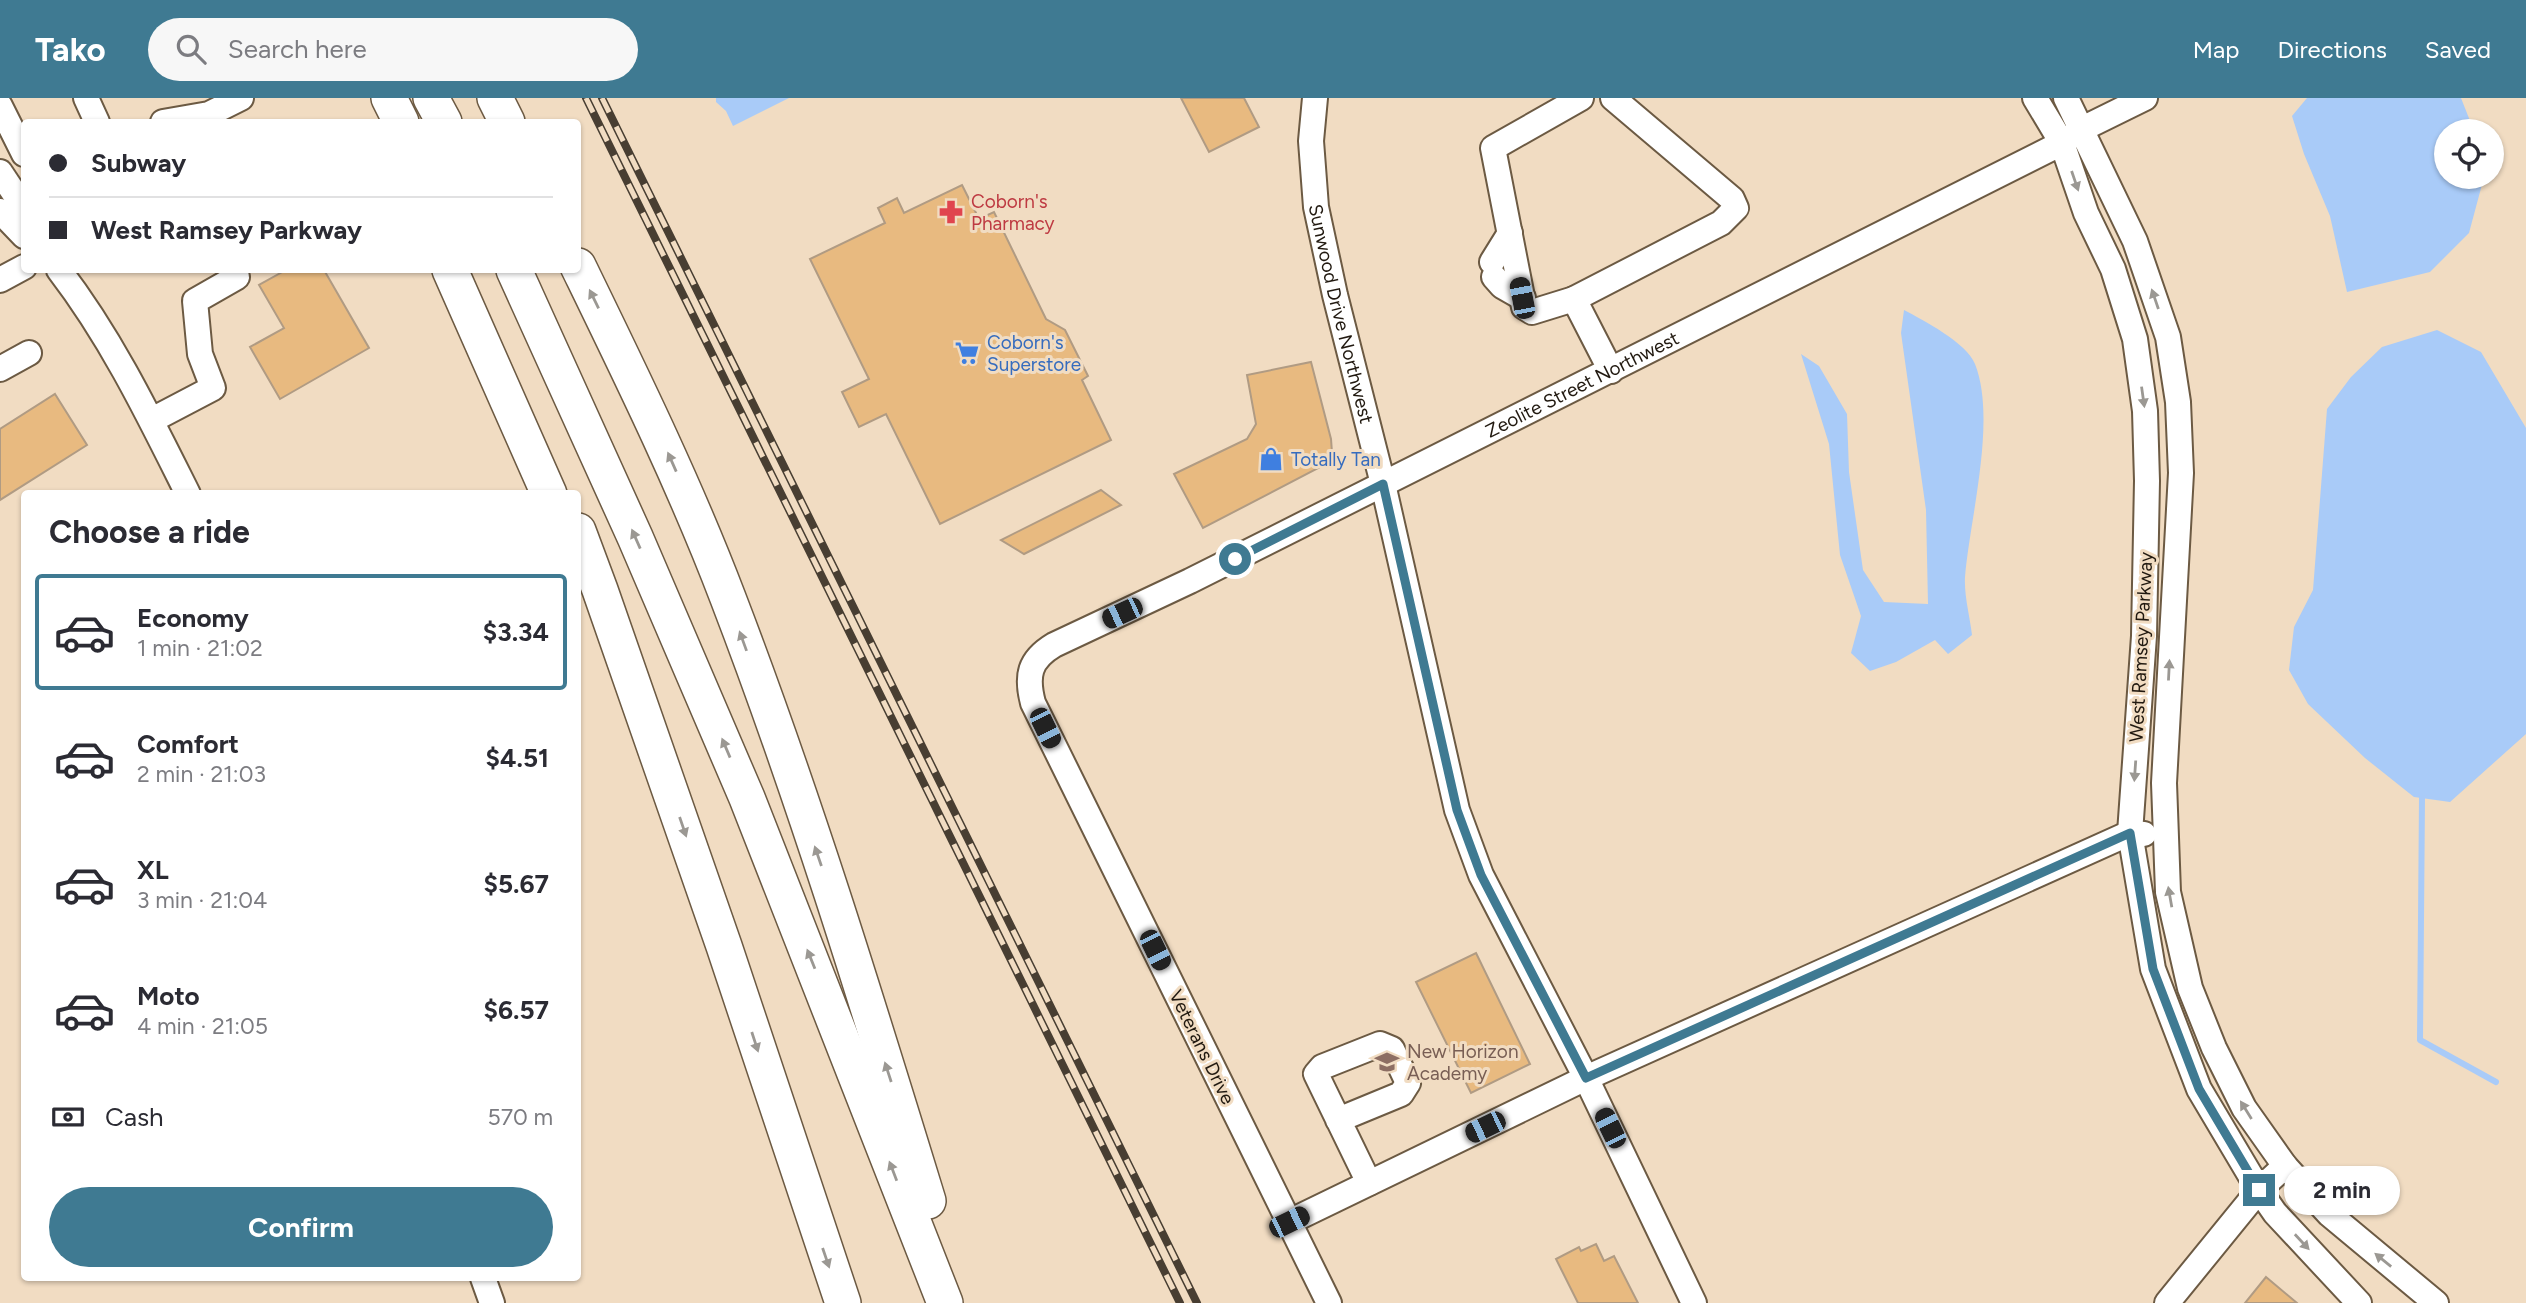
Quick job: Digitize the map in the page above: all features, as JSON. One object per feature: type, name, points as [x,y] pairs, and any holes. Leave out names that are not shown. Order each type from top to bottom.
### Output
[{"type":"highway","points":[[368,98],[378,119]]},
{"type":"highway","points":[[389,98],[400,119]]},
{"type":"highway","points":[[431,98],[442,119]]},
{"type":"highway","points":[[495,98],[506,119]]},
{"type":"highway","points":[[581,272],[670,458],[728,599],[826,878],[931,1212],[952,1303]]},
{"type":"highway","points":[[451,273],[547,490]]},
{"type":"highway","points":[[471,273],[561,490]]},
{"type":"highway","points":[[515,273],[635,537],[742,786],[945,1303]]},
{"type":"highway","points":[[581,539],[650,733],[843,1303]]},
{"type":"highway","points":[[581,568],[650,733]]},
{"type":"street","points":[[180,119],[209,114],[241,98]]},
{"type":"street","name":"Sunwood Drive Northwest","points":[[1315,98],[1311,141],[1316,207],[1335,295],[1383,484],[1457,810],[1481,875],[1586,1078],[1694,1303]]},
{"type":"street","points":[[1581,98],[1493,148],[1524,307],[1532,312],[1574,299],[1721,223],[1736,208],[1732,199],[1613,98]]},
{"type":"street","name":"West Ramsey Parkway","points":[[2035,98],[2072,136],[2139,253],[2168,337],[2178,402],[2181,473],[2164,783],[2168,892],[2190,988],[2214,1048],[2244,1108],[2285,1166],[2329,1214],[2436,1303]]},
{"type":"street","name":"West Ramsey Parkway","points":[[2066,98],[2086,213],[2113,269],[2135,339],[2146,411],[2144,636],[2130,833],[2153,969],[2199,1089],[2259,1190],[2275,1213],[2359,1303]]},
{"type":"street","name":"Zeolite Street Northwest","points":[[1030,675],[1035,659],[1054,645],[1190,581],[1611,371],[2145,98]]},
{"type":"street","points":[[0,106],[21,148]]},
{"type":"street","points":[[11,177],[21,201]]},
{"type":"street","points":[[0,211],[21,233]]},
{"type":"street","points":[[1510,233],[1493,269],[1502,286],[1522,298]]},
{"type":"street","points":[[0,279],[21,268]]},
{"type":"street","points":[[61,273],[114,351],[186,490]]},
{"type":"street","points":[[152,420],[213,388],[200,354],[195,301],[237,276],[236,273]]},
{"type":"street","points":[[1574,299],[1611,371]]},
{"type":"street","points":[[0,369],[29,353]]},
{"type":"street","name":"Veterans Drive","points":[[1030,675],[1029,688],[1033,703],[1329,1303]]},
{"type":"street","points":[[1289,1222],[1586,1078],[2130,833],[2166,837]]},
{"type":"street","points":[[1338,1120],[1369,1183]]},
{"type":"street","points":[[2167,1303],[2259,1190],[2285,1166]]},
{"type":"street","points":[[484,1281],[492,1303]]},
{"type":"water","points":[[716,98],[789,98],[733,126]]},
{"type":"water","points":[[2307,98],[2461,98],[2469,119],[2434,119],[2434,189],[2481,189],[2469,233],[2430,272],[2347,292],[2330,216],[2304,154],[2292,116]]},
{"type":"water","points":[[1904,310],[1944,333],[1963,348],[1975,364],[1981,387],[1983,440],[1965,577],[1972,635],[1948,654],[1935,640],[1896,662],[1870,671],[1851,653],[1861,616],[1840,555],[1829,444],[1801,354],[1819,366],[1847,414],[1849,472],[1863,570],[1884,602],[1928,604],[1926,510],[1901,333]]},
{"type":"water","points":[[2437,330],[2481,352],[2526,428],[2526,734],[2450,802],[2414,797],[2365,758],[2308,704],[2289,670],[2294,627],[2313,590],[2327,409],[2351,377],[2382,347]]},
{"type":"building","points":[[1181,98],[1244,98],[1259,127],[1209,152]]},
{"type":"building","name":"Coborn's Superstore","points":[[962,185],[979,219],[994,212],[1046,319],[1065,330],[1088,376],[1082,380],[1111,440],[940,524],[886,414],[859,427],[842,392],[869,379],[810,259],[885,223],[878,208],[897,198],[904,213]]},
{"type":"building","points":[[281,273],[326,273],[369,348],[280,399],[250,347],[284,328],[259,285]]},
{"type":"building","points":[[1311,362],[1331,439],[1332,453],[1324,465],[1203,528],[1174,474],[1247,439],[1256,424],[1247,375]]},
{"type":"building","points":[[55,394],[87,445],[0,500],[0,429]]},
{"type":"building","points":[[1101,490],[1121,505],[1024,554],[1001,540]]},
{"type":"building","points":[[1476,953],[1530,1064],[1471,1093],[1416,982]]},
{"type":"building","points":[[1596,1244],[1604,1261],[1614,1256],[1638,1303],[1578,1303],[1556,1259],[1579,1247],[1581,1251]]},
{"type":"building","points":[[2266,1277],[2297,1303],[2245,1303]]},
{"type":"waterway","points":[[2422,798],[2420,1040],[2496,1082]]},
{"type":"railway","points":[[586,98],[1180,1303]]},
{"type":"railway","points":[[602,98],[1197,1303]]},
{"type":"place","name":"Coborn's Pharmacy","points":[[951,212]]},
{"type":"place","name":"Coborn's Superstore","points":[[967,353]]},
{"type":"place","name":"Totally Tan","points":[[1271,459]]},
{"type":"place","name":"New Horizon Academy","points":[[1387,1062]]},
{"type":"route","points":[[1235,559],[1383,484],[1457,810],[1481,875],[1586,1078],[2130,833],[2153,969],[2199,1089],[2259,1190]]}]
